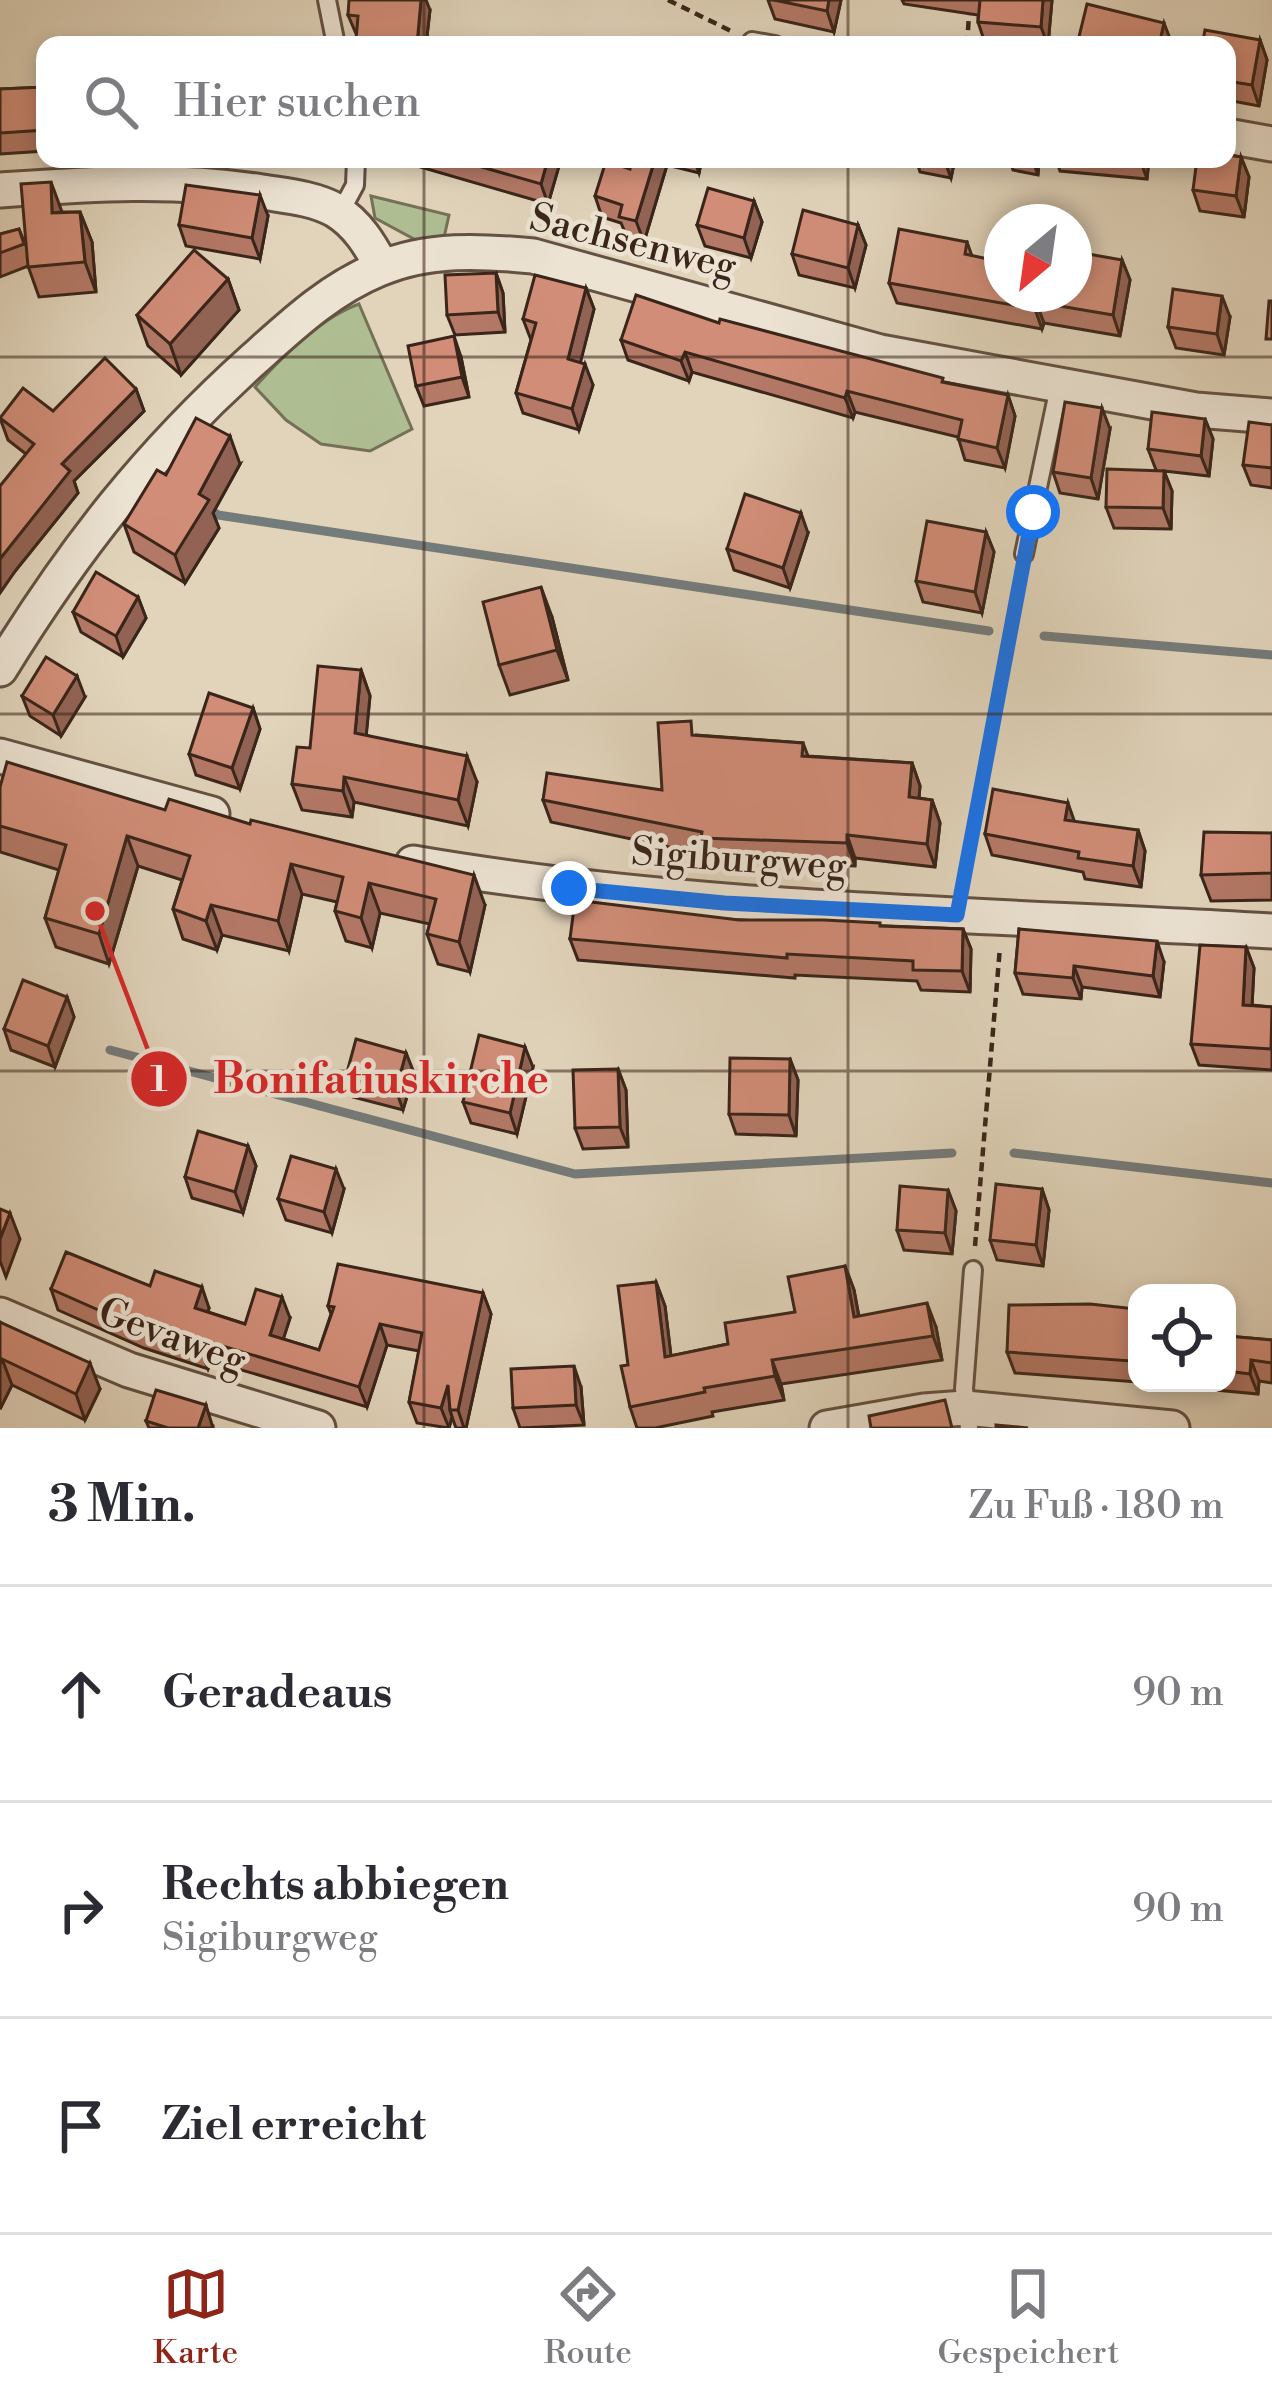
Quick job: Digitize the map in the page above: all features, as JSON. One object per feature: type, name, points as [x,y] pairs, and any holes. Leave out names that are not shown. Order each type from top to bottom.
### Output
[{"type":"street","points":[[1236,138],[1272,144]]},
{"type":"street","points":[[0,190],[121,182],[208,184],[304,199],[340,213],[365,236],[382,267]]},
{"type":"street","name":"Sachsenweg","points":[[0,669],[54,581],[109,506],[199,408],[332,292],[382,267],[430,254],[482,251],[532,256],[880,352],[1059,388],[1196,410],[1272,416]]},
{"type":"street","points":[[0,756],[245,823]]},
{"type":"street","name":"Sigiburgweg","points":[[376,854],[533,884],[657,897],[1272,931]]},
{"type":"street","name":"Gevaweg","points":[[0,1315],[129,1370],[319,1428]]},
{"type":"street","points":[[827,1428],[924,1411],[967,1418],[1172,1428]]},
{"type":"lane","points":[[327,0],[334,36]]},
{"type":"lane","points":[[340,213],[355,185],[356,168]]},
{"type":"lane","points":[[1024,554],[1059,388]]},
{"type":"lane","points":[[967,1418],[973,1270]]},
{"type":"path","points":[[668,0],[742,36]]},
{"type":"path","points":[[968,36],[970,0]]},
{"type":"path","points":[[957,915],[1024,554]]},
{"type":"path","points":[[973,1270],[1002,917]]},
{"type":"green space","points":[[371,196],[449,215],[443,242],[414,239],[375,218]]},
{"type":"green space","points":[[359,304],[412,429],[370,451],[321,444],[286,420],[255,387],[316,328]]},
{"type":"building","points":[[349,0],[421,0],[418,36],[356,36],[358,16],[348,15]]},
{"type":"building","points":[[774,0],[829,0],[827,11]]},
{"type":"building","points":[[980,0],[1043,0],[1041,27],[978,22]]},
{"type":"building","points":[[1087,4],[1164,23],[1161,36],[1079,36]]},
{"type":"building","points":[[1205,30],[1260,40],[1252,85],[1236,82],[1236,36],[1204,36]]},
{"type":"building","points":[[36,87],[36,131],[0,133],[0,89]]},
{"type":"building","points":[[1236,156],[1241,157],[1236,196],[1193,190],[1196,168],[1236,168]]},
{"type":"building","points":[[485,168],[545,168],[541,184]]},
{"type":"building","points":[[604,168],[652,168],[636,221],[619,217],[622,205],[595,196]]},
{"type":"building","points":[[51,182],[52,213],[80,212],[85,262],[28,267],[21,184]]},
{"type":"building","points":[[186,185],[260,195],[252,238],[179,225]]},
{"type":"building","points":[[708,188],[754,201],[744,238],[697,225]]},
{"type":"building","points":[[803,210],[858,225],[848,268],[792,254]]},
{"type":"building","points":[[19,229],[24,244],[0,253],[0,234]]},
{"type":"building","points":[[899,229],[967,242],[965,254],[984,258],[984,300],[889,283]]},
{"type":"building","points":[[194,250],[228,279],[170,344],[137,315]]},
{"type":"building","points":[[1092,255],[1122,260],[1113,315],[1092,311]]},
{"type":"building","points":[[496,273],[498,312],[447,315],[445,275]]},
{"type":"building","points":[[535,275],[586,288],[568,359],[585,364],[572,409],[516,393],[536,323],[523,319]]},
{"type":"building","points":[[1173,289],[1222,296],[1217,334],[1168,327]]},
{"type":"building","points":[[636,295],[719,323],[720,319],[943,378],[942,382],[1008,395],[997,448],[958,439],[962,420],[847,391],[845,398],[685,352],[681,361],[621,340]]},
{"type":"building","points":[[1269,301],[1272,339],[1266,339]]},
{"type":"building","points":[[454,336],[462,377],[416,386],[408,346]]},
{"type":"building","points":[[105,358],[136,389],[62,464],[70,471],[0,559],[0,486],[34,444],[0,418],[23,388],[53,411]]},
{"type":"building","points":[[1065,402],[1102,408],[1091,478],[1053,472]]},
{"type":"building","points":[[1152,412],[1205,419],[1201,456],[1148,449]]},
{"type":"building","points":[[196,418],[230,436],[199,494],[209,500],[175,555],[124,524],[157,470],[166,475]]},
{"type":"building","points":[[1249,422],[1272,425],[1272,468],[1243,465]]},
{"type":"building","points":[[1107,469],[1164,471],[1163,508],[1106,507]]},
{"type":"building","points":[[745,494],[801,513],[783,568],[727,549]]},
{"type":"building","points":[[927,521],[986,532],[975,592],[916,581]]},
{"type":"building","points":[[96,572],[138,597],[116,636],[73,612]]},
{"type":"building","points":[[541,587],[557,650],[499,665],[483,602]]},
{"type":"building","points":[[46,657],[77,676],[53,715],[22,696]]},
{"type":"building","points":[[318,666],[361,670],[355,733],[467,756],[458,800],[344,777],[343,791],[292,784],[297,747],[310,748]]},
{"type":"building","points":[[209,693],[253,708],[232,768],[189,754]]},
{"type":"building","points":[[691,721],[692,735],[803,743],[802,756],[912,763],[909,797],[932,800],[927,844],[847,835],[847,843],[701,838],[702,832],[543,800],[547,773],[662,790],[658,723]]},
{"type":"building","points":[[7,762],[165,810],[169,799],[250,824],[251,820],[474,875],[459,942],[427,934],[436,899],[369,883],[361,918],[335,911],[343,877],[291,864],[278,921],[211,905],[206,921],[173,909],[190,856],[127,836],[99,934],[45,918],[66,845],[0,826],[0,787]]},
{"type":"building","points":[[993,789],[1068,803],[1065,820],[1138,830],[1133,866],[1078,858],[1079,852],[985,834]]},
{"type":"building","points":[[1204,832],[1272,833],[1272,873],[1201,875]]},
{"type":"building","points":[[575,900],[739,920],[963,929],[962,971],[913,970],[913,961],[787,954],[787,958],[570,939]]},
{"type":"building","points":[[1019,929],[1157,941],[1153,976],[1074,966],[1073,978],[1015,973]]},
{"type":"building","points":[[1200,945],[1246,947],[1243,1005],[1272,1007],[1271,1049],[1191,1044]]},
{"type":"building","points":[[23,980],[67,997],[48,1046],[4,1029]]},
{"type":"building","points":[[479,1035],[525,1047],[510,1113],[463,1102]]},
{"type":"building","points":[[356,1039],[406,1053],[396,1090],[346,1076]]},
{"type":"building","points":[[730,1058],[790,1059],[789,1115],[729,1114]]},
{"type":"building","points":[[618,1069],[620,1127],[575,1128],[573,1070]]},
{"type":"building","points":[[198,1131],[248,1146],[235,1192],[185,1177]]},
{"type":"building","points":[[291,1156],[336,1169],[324,1212],[278,1199]]},
{"type":"building","points":[[996,1184],[1042,1189],[1036,1245],[990,1240]]},
{"type":"building","points":[[900,1186],[948,1190],[945,1233],[897,1230]]},
{"type":"building","points":[[0,1209],[10,1213],[0,1239]]},
{"type":"building","points":[[66,1252],[150,1286],[155,1271],[202,1287],[195,1308],[245,1324],[256,1289],[282,1297],[270,1335],[319,1350],[334,1307],[328,1306],[338,1264],[483,1293],[458,1410],[450,1410],[448,1385],[441,1408],[409,1402],[422,1333],[380,1324],[359,1387],[203,1340],[200,1349],[51,1289]]},
{"type":"building","points":[[845,1266],[854,1317],[927,1303],[933,1336],[772,1360],[775,1376],[630,1407],[621,1366],[628,1365],[618,1286],[656,1282],[665,1357],[728,1344],[725,1323],[795,1312],[788,1277]]},
{"type":"building","points":[[1009,1305],[1128,1308],[1128,1361],[1007,1352]]},
{"type":"building","points":[[0,1322],[90,1363],[76,1394],[2,1359],[0,1364]]},
{"type":"building","points":[[1236,1337],[1272,1340],[1272,1363],[1251,1360],[1250,1374],[1236,1372]]},
{"type":"building","points":[[574,1366],[576,1405],[513,1408],[511,1369]]},
{"type":"building","points":[[156,1390],[206,1405],[198,1428],[168,1428],[146,1421]]},
{"type":"building","points":[[945,1400],[952,1428],[871,1428],[869,1416]]},
{"type":"waterway","points":[[206,507],[218,515],[989,631]]},
{"type":"waterway","points":[[1044,636],[1272,655]]},
{"type":"waterway","points":[[110,1050],[575,1174],[952,1153]]},
{"type":"waterway","points":[[1014,1153],[1272,1183]]},
{"type":"place","name":"Bonifatiuskirche","points":[[95,911]]},
{"type":"route","points":[[569,888],[724,903],[957,915],[1033,512]]}]
